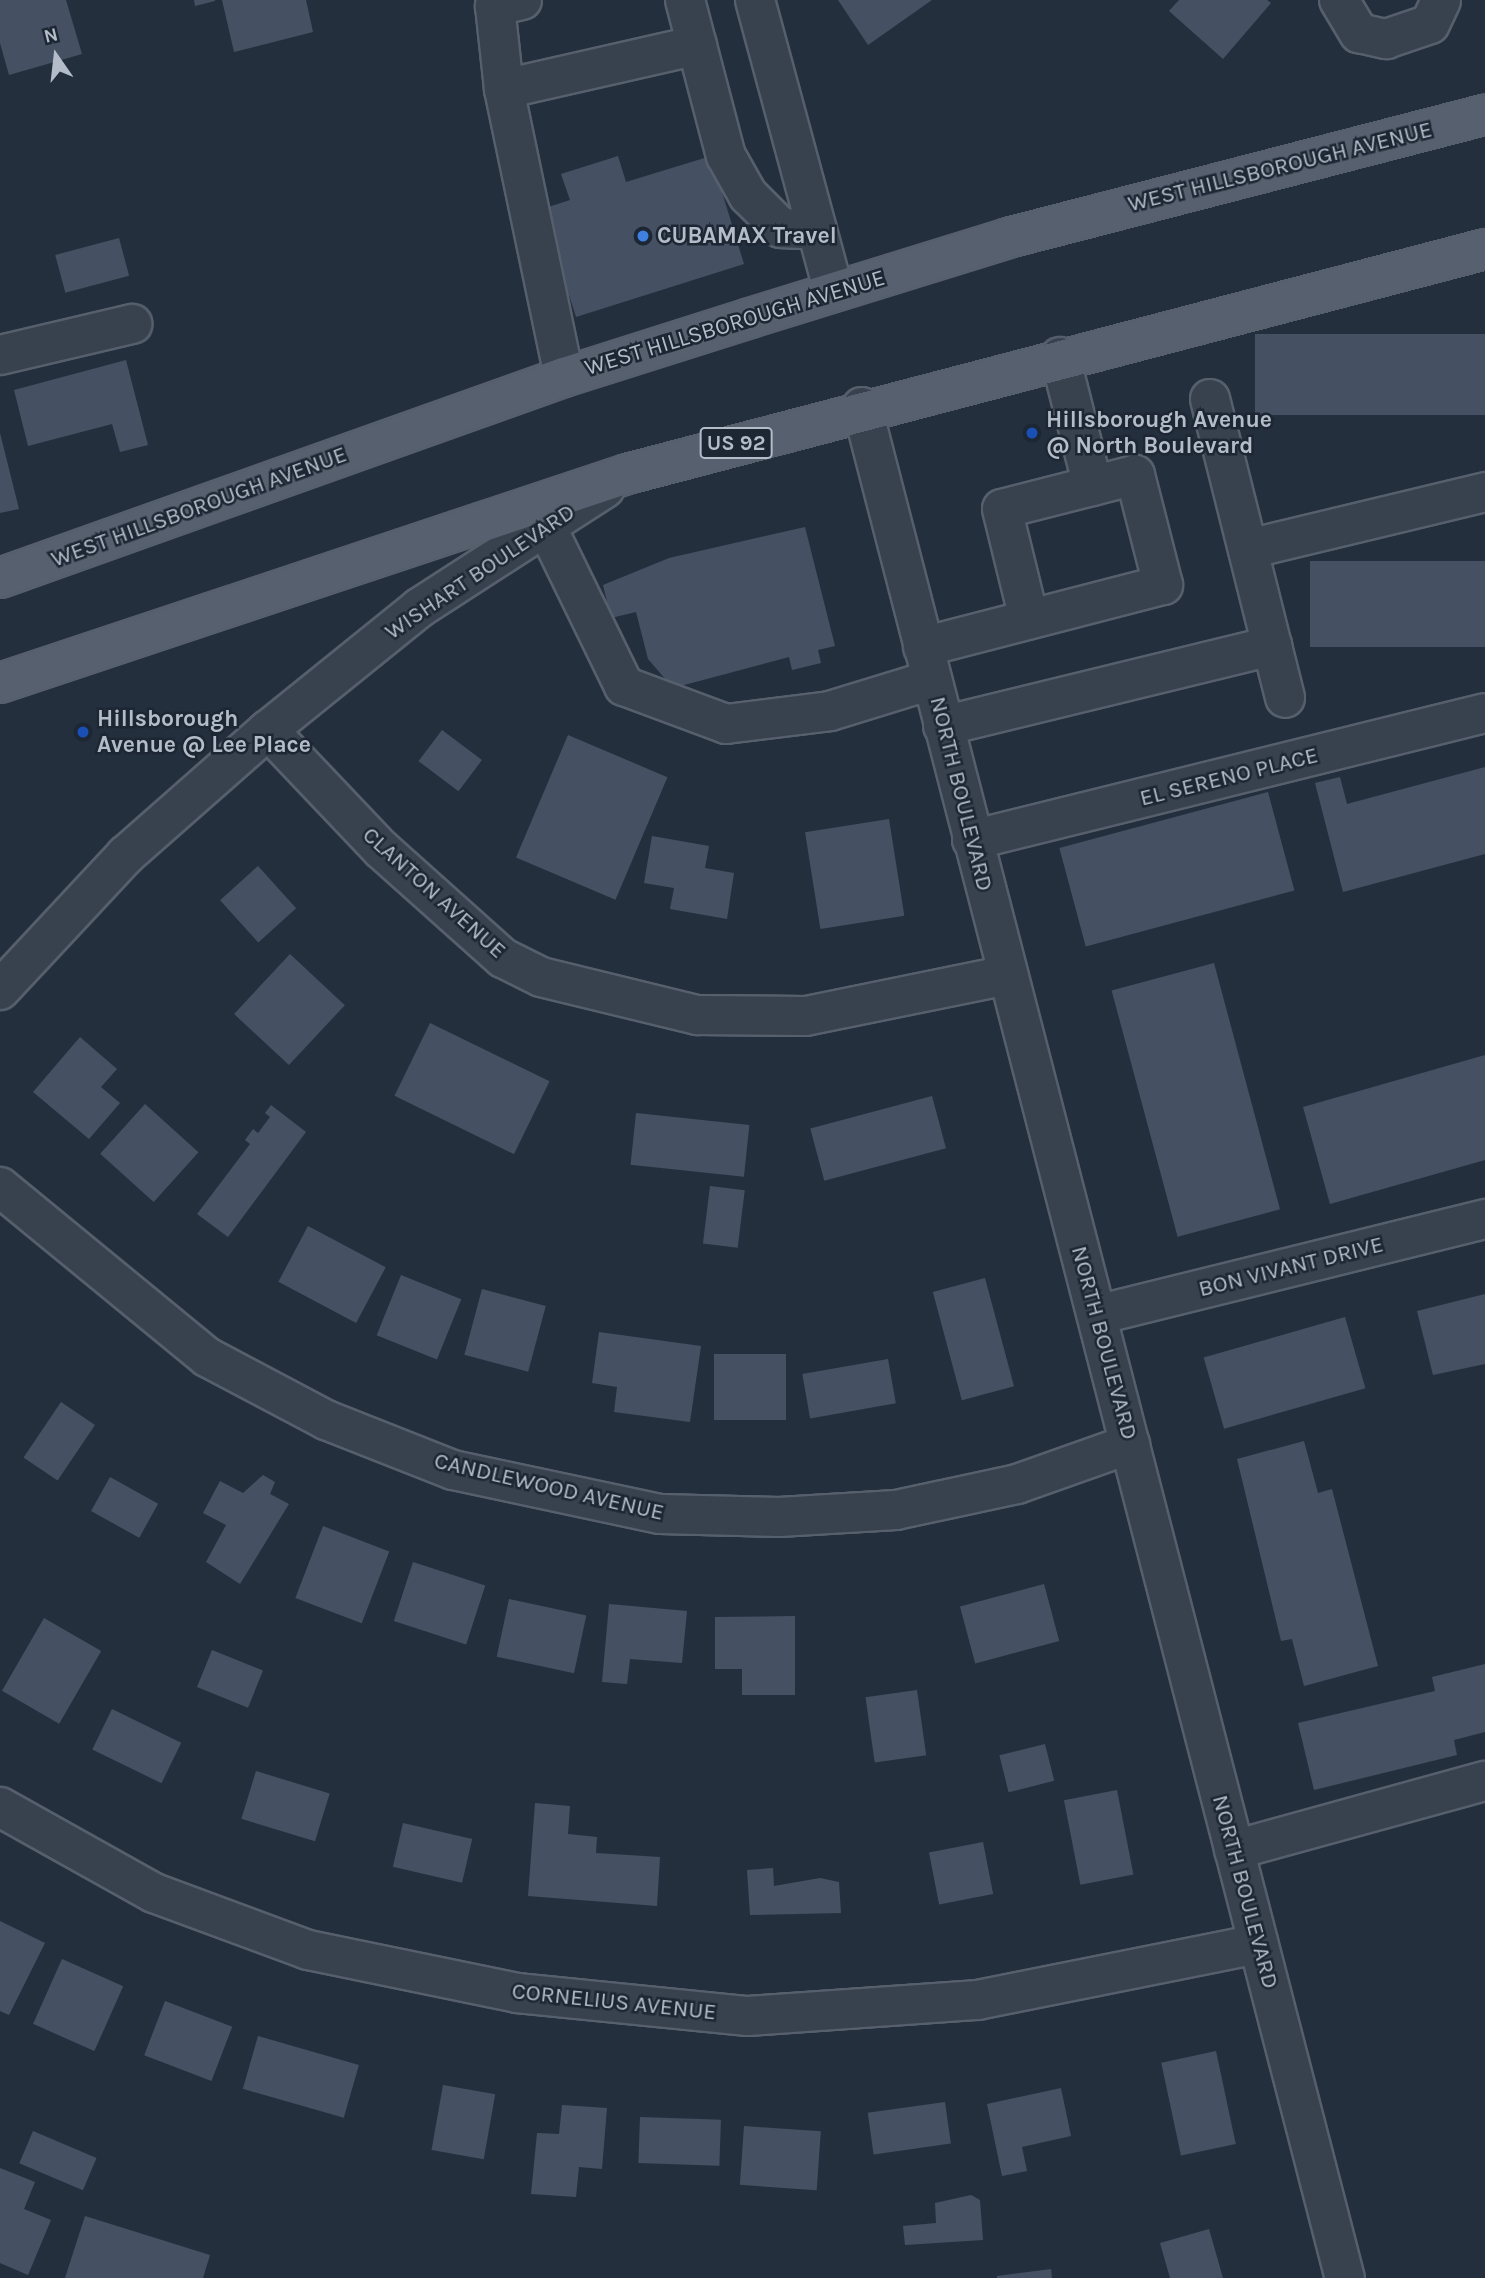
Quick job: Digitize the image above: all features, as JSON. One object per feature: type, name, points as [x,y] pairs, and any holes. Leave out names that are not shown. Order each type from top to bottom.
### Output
[{"type":"main road","name":"WEST HILLSBOROUGH AVENUE","points":[[0,578],[564,377],[834,292],[1008,238],[1485,115]]},
{"type":"main road","name":"US 92","points":[[0,683],[627,474],[862,407],[1485,249]]},
{"type":"street","points":[[522,0],[495,6],[504,89],[564,377]]},
{"type":"street","points":[[685,0],[726,156],[748,195],[781,228],[817,230]]},
{"type":"street","points":[[755,0],[834,292]]},
{"type":"street","points":[[1339,0],[1359,33],[1386,39],[1430,24],[1441,0]]},
{"type":"street","points":[[504,89],[697,45]]},
{"type":"street","points":[[0,355],[132,324]]},
{"type":"street","points":[[1060,357],[1093,486]]},
{"type":"street","points":[[1210,399],[1285,698]]},
{"type":"street","name":"NORTH BOULEVARD","points":[[862,407],[1345,2278]]},
{"type":"street","name":"WISHART BOULEVARD","points":[[0,990],[126,855],[268,730],[419,608],[627,474]]},
{"type":"street","points":[[546,526],[624,686],[726,724],[830,711],[927,663],[1029,620],[1163,585],[1135,475],[1002,509],[1029,620]]},
{"type":"street","points":[[1248,550],[1485,492]]},
{"type":"street","points":[[943,726],[1272,646]]},
{"type":"street","name":"EL SERENO PLACE","points":[[972,840],[1485,713]]},
{"type":"street","name":"CLANTON AVENUE","points":[[268,730],[381,849],[503,958],[541,977],[697,1015],[806,1016],[1007,975]]},
{"type":"street","name":"CANDLEWOOD AVENUE","points":[[0,1187],[207,1357],[326,1420],[453,1470],[660,1514],[779,1517],[896,1510],[1017,1484],[1130,1444]]},
{"type":"street","name":"BON VIVANT DRIVE","points":[[1097,1315],[1485,1219]]},
{"type":"street","points":[[1234,1850],[1485,1781]]},
{"type":"street","name":"CORNELIUS AVENUE","points":[[0,1807],[154,1892],[308,1950],[517,1993],[748,2016],[978,2000],[1258,1944]]},
{"type":"building","points":[[0,0],[66,0],[82,54],[9,75],[0,43]]},
{"type":"building","points":[[194,0],[215,0],[215,1],[195,6]]},
{"type":"building","points":[[222,0],[306,0],[313,32],[234,52]]},
{"type":"building","points":[[838,0],[932,0],[868,45]]},
{"type":"building","points":[[1179,0],[1267,0],[1271,3],[1223,59],[1169,11]]},
{"type":"building","name":"CUBAMAX Travel","points":[[618,156],[626,182],[711,156],[744,264],[576,317],[542,209],[570,200],[561,174]]},
{"type":"building","points":[[119,238],[129,276],[65,293],[55,255]]},
{"type":"building","points":[[1255,334],[1485,334],[1485,415],[1255,415]]},
{"type":"building","points":[[126,360],[148,445],[120,452],[112,424],[28,446],[14,390]]},
{"type":"building","points":[[0,433],[19,509],[0,513]]},
{"type":"building","points":[[805,527],[835,646],[818,650],[821,663],[792,670],[789,657],[673,688],[648,659],[636,612],[611,618],[603,585],[669,558]]},
{"type":"building","points":[[1310,561],[1485,561],[1485,647],[1310,647]]},
{"type":"building","points":[[442,730],[482,760],[458,791],[419,761]]},
{"type":"building","points":[[568,735],[667,777],[615,900],[516,857]]},
{"type":"building","points":[[1485,767],[1485,854],[1343,892],[1315,783],[1340,777],[1347,804]]},
{"type":"building","points":[[1268,792],[1294,891],[1086,946],[1059,848]]},
{"type":"building","points":[[889,819],[904,916],[820,929],[805,832]]},
{"type":"building","points":[[652,836],[709,846],[705,868],[734,873],[727,919],[670,909],[674,888],[644,883]]},
{"type":"building","points":[[258,866],[296,908],[258,942],[220,900]]},
{"type":"building","points":[[290,954],[345,1005],[289,1065],[234,1014]]},
{"type":"building","points":[[1214,963],[1280,1209],[1178,1237],[1112,990]]},
{"type":"building","points":[[430,1023],[550,1081],[514,1154],[394,1096]]},
{"type":"building","points":[[80,1037],[117,1069],[101,1087],[120,1103],[89,1139],[33,1092]]},
{"type":"building","points":[[1485,1055],[1485,1160],[1330,1204],[1303,1107]]},
{"type":"building","points":[[932,1096],[946,1148],[824,1181],[810,1129]]},
{"type":"building","points":[[145,1104],[199,1152],[154,1202],[100,1154]]},
{"type":"building","points":[[271,1105],[306,1132],[228,1237],[197,1214],[250,1144],[245,1140],[253,1129],[258,1133],[270,1117],[265,1113]]},
{"type":"building","points":[[636,1113],[749,1125],[744,1177],[631,1165]]},
{"type":"building","points":[[710,1186],[745,1190],[738,1248],[703,1244]]},
{"type":"building","points":[[308,1226],[386,1267],[356,1323],[278,1282]]},
{"type":"building","points":[[401,1275],[461,1299],[437,1360],[377,1335]]},
{"type":"building","points":[[985,1278],[1014,1386],[962,1400],[933,1292]]},
{"type":"building","points":[[482,1289],[546,1306],[528,1372],[464,1355]]},
{"type":"building","points":[[1485,1294],[1485,1364],[1433,1375],[1417,1311]]},
{"type":"building","points":[[1345,1317],[1365,1388],[1224,1429],[1204,1358]]},
{"type":"building","points":[[599,1332],[701,1346],[690,1422],[614,1412],[617,1387],[592,1383]]},
{"type":"building","points":[[714,1354],[786,1354],[786,1420],[714,1420]]},
{"type":"building","points":[[888,1359],[896,1403],[810,1418],[802,1374]]},
{"type":"building","points":[[61,1402],[95,1425],[58,1480],[24,1458]]},
{"type":"building","points":[[1304,1441],[1318,1493],[1332,1489],[1378,1666],[1304,1686],[1292,1639],[1281,1641],[1237,1459]]},
{"type":"building","points":[[263,1475],[275,1482],[270,1494],[289,1504],[240,1584],[206,1562],[226,1525],[203,1513],[220,1481],[243,1493]]},
{"type":"building","points":[[110,1477],[158,1504],[139,1538],[91,1511]]},
{"type":"building","points":[[323,1526],[389,1551],[362,1623],[295,1598]]},
{"type":"building","points":[[413,1562],[485,1585],[466,1644],[394,1621]]},
{"type":"building","points":[[1044,1584],[1059,1641],[975,1664],[960,1607]]},
{"type":"building","points":[[509,1599],[586,1615],[574,1673],[497,1657]]},
{"type":"building","points":[[609,1604],[687,1611],[682,1663],[630,1659],[627,1684],[602,1682]]},
{"type":"building","points":[[795,1616],[795,1695],[742,1695],[742,1669],[715,1669],[715,1617]]},
{"type":"building","points":[[44,1618],[101,1651],[59,1724],[2,1691]]},
{"type":"building","points":[[212,1650],[263,1671],[248,1708],[197,1687]]},
{"type":"building","points":[[1485,1664],[1485,1732],[1454,1740],[1457,1755],[1314,1790],[1298,1723],[1435,1691],[1432,1677]]},
{"type":"building","points":[[917,1690],[926,1755],[875,1763],[866,1697]]},
{"type":"building","points":[[112,1709],[181,1743],[161,1783],[92,1749]]},
{"type":"building","points":[[1045,1744],[1054,1781],[1009,1792],[999,1755]]},
{"type":"building","points":[[256,1771],[330,1794],[315,1841],[241,1819]]},
{"type":"building","points":[[1117,1790],[1133,1874],[1080,1885],[1064,1800]]},
{"type":"building","points":[[535,1803],[570,1806],[568,1834],[597,1837],[596,1853],[660,1857],[657,1906],[528,1896]]},
{"type":"building","points":[[403,1823],[472,1839],[462,1883],[393,1867]]},
{"type":"building","points":[[983,1842],[993,1894],[939,1905],[929,1852]]},
{"type":"building","points":[[773,1868],[774,1886],[820,1878],[839,1882],[841,1913],[750,1915],[747,1870]]},
{"type":"building","points":[[0,1921],[45,1943],[9,2015],[0,2011]]},
{"type":"building","points":[[62,1959],[123,1986],[94,2051],[33,2024]]},
{"type":"building","points":[[165,2001],[232,2027],[211,2081],[144,2055]]},
{"type":"building","points":[[258,2036],[359,2065],[344,2118],[243,2089]]},
{"type":"building","points":[[1216,2051],[1236,2144],[1181,2156],[1161,2063]]},
{"type":"building","points":[[443,2085],[495,2094],[484,2159],[432,2150]]},
{"type":"building","points":[[1061,2088],[1071,2136],[1022,2147],[1027,2171],[1002,2176],[987,2104]]},
{"type":"building","points":[[945,2102],[951,2144],[874,2154],[868,2113]]},
{"type":"building","points":[[562,2105],[607,2108],[602,2169],[579,2167],[576,2197],[531,2194],[537,2133],[559,2134]]},
{"type":"building","points":[[640,2117],[721,2120],[719,2166],[638,2163]]},
{"type":"building","points":[[744,2126],[821,2131],[817,2190],[740,2185]]},
{"type":"building","points":[[33,2131],[97,2158],[83,2190],[19,2163]]},
{"type":"building","points":[[0,2168],[35,2182],[24,2209],[51,2220],[28,2275],[0,2263]]},
{"type":"building","points":[[971,2195],[980,2200],[983,2240],[905,2245],[903,2226],[936,2223],[935,2203]]},
{"type":"building","points":[[85,2216],[210,2255],[203,2278],[65,2278]]},
{"type":"building","points":[[1209,2229],[1223,2278],[1170,2278],[1160,2243]]},
{"type":"building","points":[[1051,2269],[1052,2278],[997,2278],[997,2276]]},
{"type":"place","name":"CUBAMAX Travel","points":[[643,236]]},
{"type":"place","name":"Hillsborough Avenue @ North Boulevard","points":[[1032,433]]},
{"type":"place","name":"Hillsborough Avenue @ Lee Place","points":[[83,732]]}]
